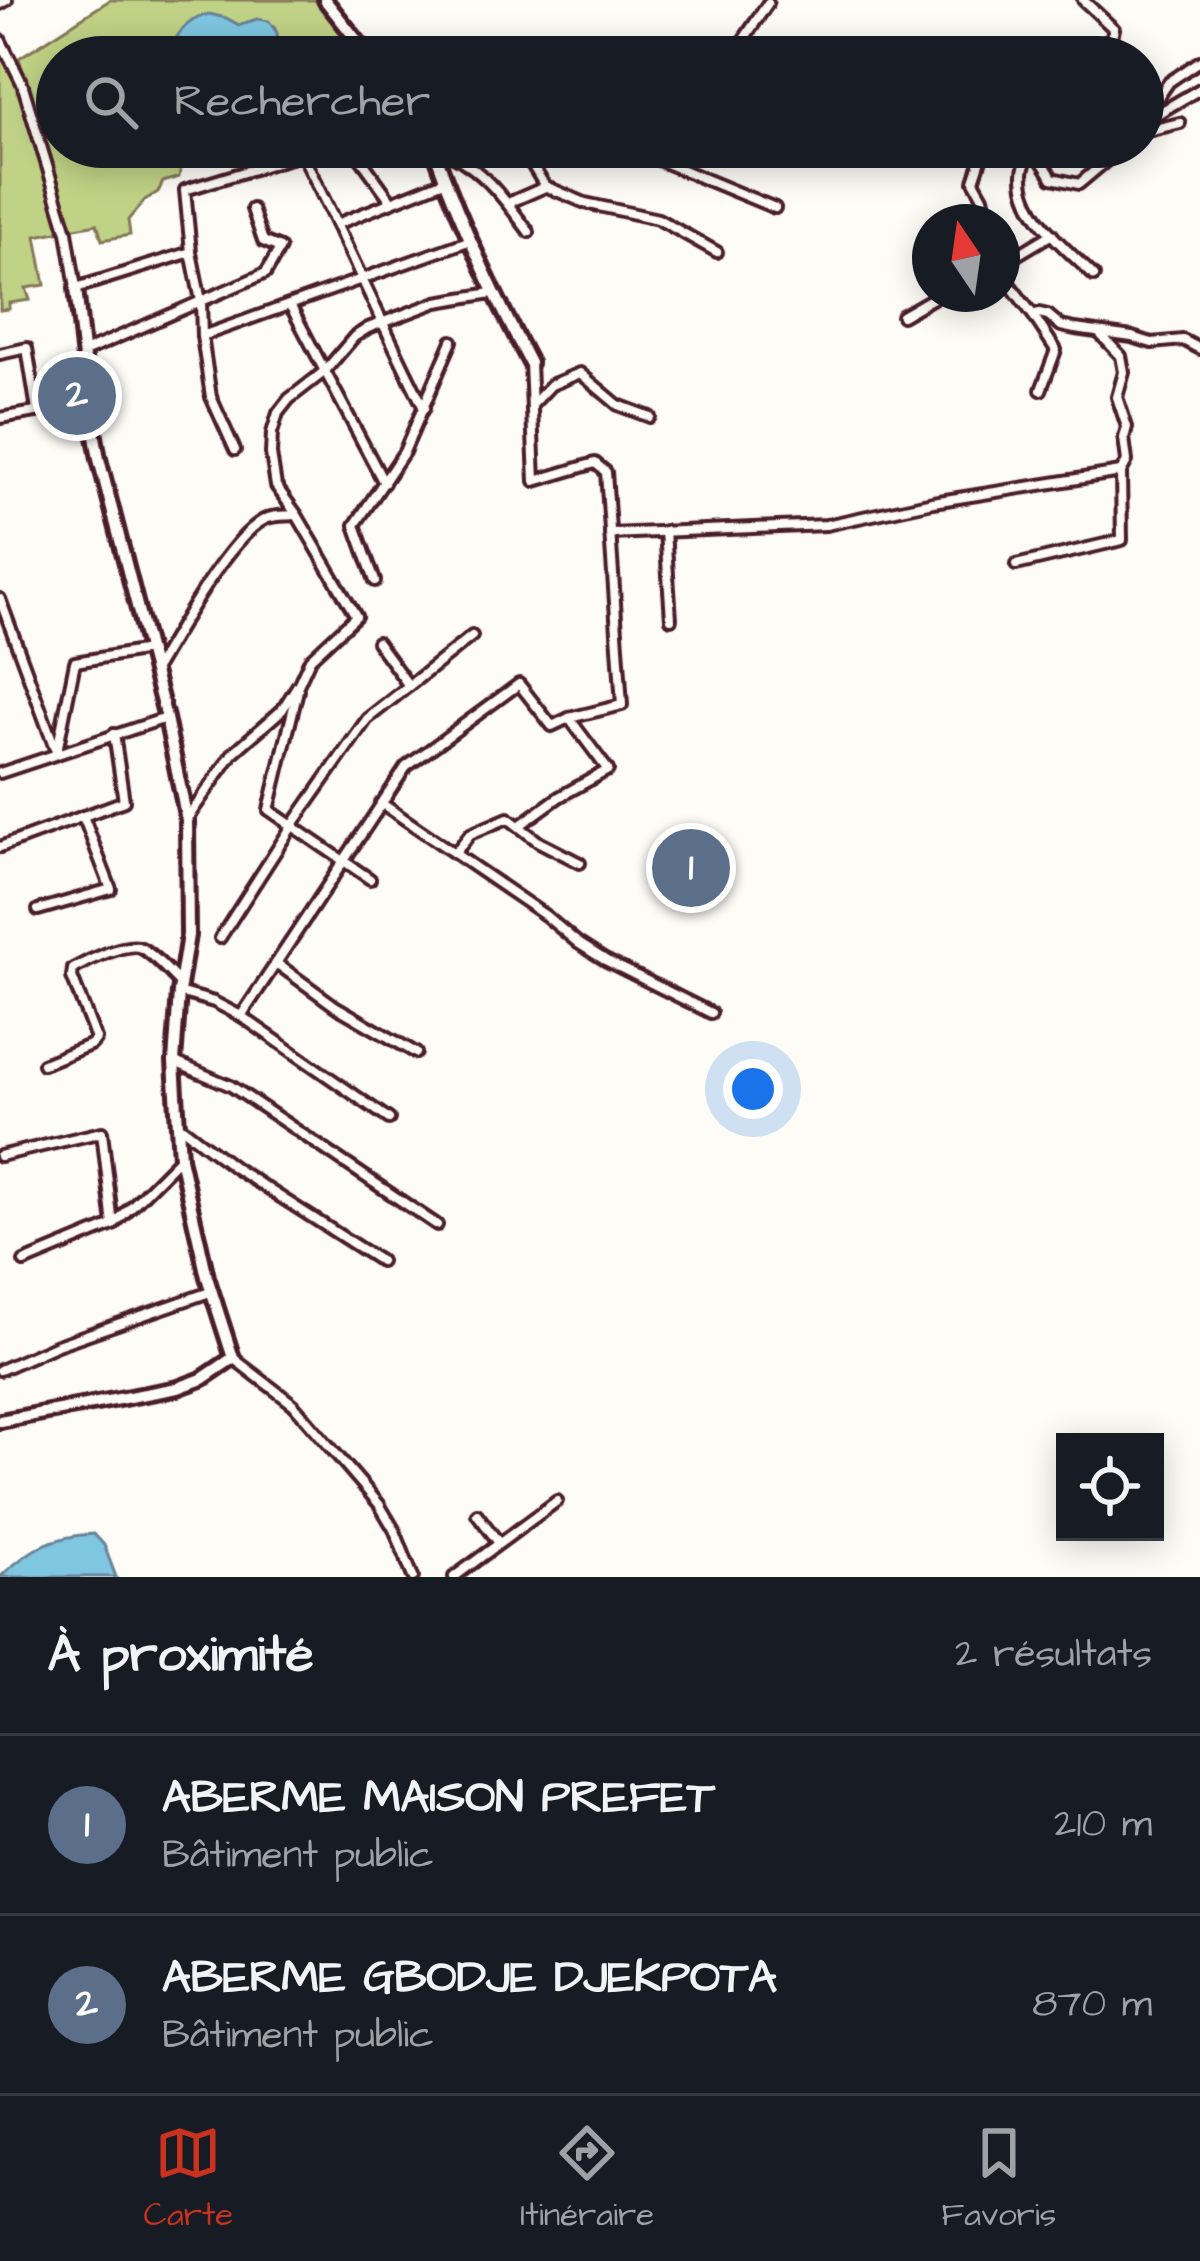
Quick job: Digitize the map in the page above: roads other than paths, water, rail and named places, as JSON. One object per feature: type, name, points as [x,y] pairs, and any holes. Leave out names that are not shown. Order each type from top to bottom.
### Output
[{"type":"street","points":[[325,0],[353,36]]},
{"type":"street","points":[[1083,0],[1114,29],[1111,36]]},
{"type":"street","points":[[746,36],[768,3]]},
{"type":"street","points":[[0,39],[22,83],[36,129]]},
{"type":"street","points":[[1164,89],[1200,61]]},
{"type":"street","points":[[1164,110],[1200,88]]},
{"type":"street","points":[[1164,127],[1180,123]]},
{"type":"street","points":[[48,168],[67,232],[89,403],[107,497],[166,718],[187,820],[188,935],[173,1062],[180,1158],[210,1292],[232,1358],[293,1404],[379,1504],[413,1577]]},
{"type":"street","points":[[235,450],[211,398],[184,190],[261,168]]},
{"type":"street","points":[[309,168],[424,408]]},
{"type":"street","points":[[367,168],[392,202]]},
{"type":"street","points":[[241,1016],[406,766],[519,684],[551,726],[622,705],[606,472],[596,463],[535,481],[530,363],[492,292],[441,168]]},
{"type":"street","points":[[472,168],[529,232]]},
{"type":"street","points":[[534,168],[545,186],[585,203],[658,219],[717,251]]},
{"type":"street","points":[[679,168],[775,208]]},
{"type":"street","points":[[978,168],[974,182],[985,204]]},
{"type":"street","points":[[1023,168],[1025,194],[1036,213],[1094,276]]},
{"type":"street","points":[[1046,168],[1052,178],[1079,184],[1098,168]]},
{"type":"street","points":[[337,224],[445,181]]},
{"type":"street","points":[[508,203],[545,186]]},
{"type":"street","points":[[84,352],[266,273],[280,248],[263,241],[252,209]]},
{"type":"street","points":[[1020,253],[1053,234]]},
{"type":"street","points":[[202,336],[471,240]]},
{"type":"street","points":[[76,288],[191,252]]},
{"type":"street","points":[[187,820],[225,762],[282,710],[310,659],[356,616],[276,486],[271,454],[278,413],[355,337],[380,321],[437,302],[492,292]]},
{"type":"street","points":[[1020,298],[1056,350],[1040,390]]},
{"type":"street","points":[[290,304],[385,484]]},
{"type":"street","points":[[902,316],[912,310]]},
{"type":"street","points":[[1033,315],[1048,315],[1061,326],[1100,334],[1198,346]]},
{"type":"street","points":[[1016,565],[1122,540],[1121,472],[1127,461],[1127,427],[1117,397],[1124,372],[1121,356],[1100,334]]},
{"type":"street","points":[[375,581],[355,525],[404,452],[452,341]]},
{"type":"street","points":[[0,354],[27,347],[37,410]]},
{"type":"street","points":[[532,406],[551,385],[580,373],[618,406],[650,417]]},
{"type":"street","points":[[0,418],[89,403]]},
{"type":"street","points":[[610,534],[826,525],[933,502],[1121,472]]},
{"type":"street","points":[[153,671],[221,565],[251,529],[266,518],[297,514]]},
{"type":"street","points":[[664,531],[671,619]]},
{"type":"street","points":[[0,598],[56,752]]},
{"type":"street","points":[[220,938],[367,719],[472,636]]},
{"type":"street","points":[[377,642],[409,686]]},
{"type":"street","points":[[56,752],[75,662],[148,650]]},
{"type":"street","points":[[299,683],[269,810],[370,879]]},
{"type":"street","points":[[0,772],[166,718]]},
{"type":"street","points":[[519,826],[559,796],[608,770],[569,718]]},
{"type":"street","points":[[0,847],[124,801],[114,734]]},
{"type":"street","points":[[382,803],[605,960],[711,1013]]},
{"type":"street","points":[[38,910],[111,889],[83,816]]},
{"type":"street","points":[[455,854],[470,834],[508,818],[539,842],[580,863]]},
{"type":"street","points":[[43,1064],[96,1040],[71,977],[74,969],[129,946],[140,948],[179,988],[241,1016],[389,1119]]},
{"type":"street","points":[[276,963],[335,1006],[416,1053]]},
{"type":"street","points":[[173,1062],[231,1086],[437,1225]]},
{"type":"street","points":[[179,1126],[235,1168],[380,1261]]},
{"type":"street","points":[[0,1156],[102,1132],[113,1225]]},
{"type":"street","points":[[24,1262],[113,1225],[180,1158]]},
{"type":"street","points":[[0,1370],[210,1292]]},
{"type":"street","points":[[0,1421],[178,1388],[202,1379],[232,1358]]},
{"type":"street","points":[[454,1577],[557,1501]]},
{"type":"street","points":[[477,1514],[499,1543]]},
{"type":"water","points":[[209,14],[239,25],[269,21],[277,36],[178,36]]},
{"type":"water","points":[[94,1534],[104,1545],[116,1577],[0,1577],[42,1546]]},
{"type":"place","name":"ABERME GBODJE DJEKPOTA","points":[[77,396]]},
{"type":"place","name":"ABERME MAISON PREFET","points":[[691,868]]}]
